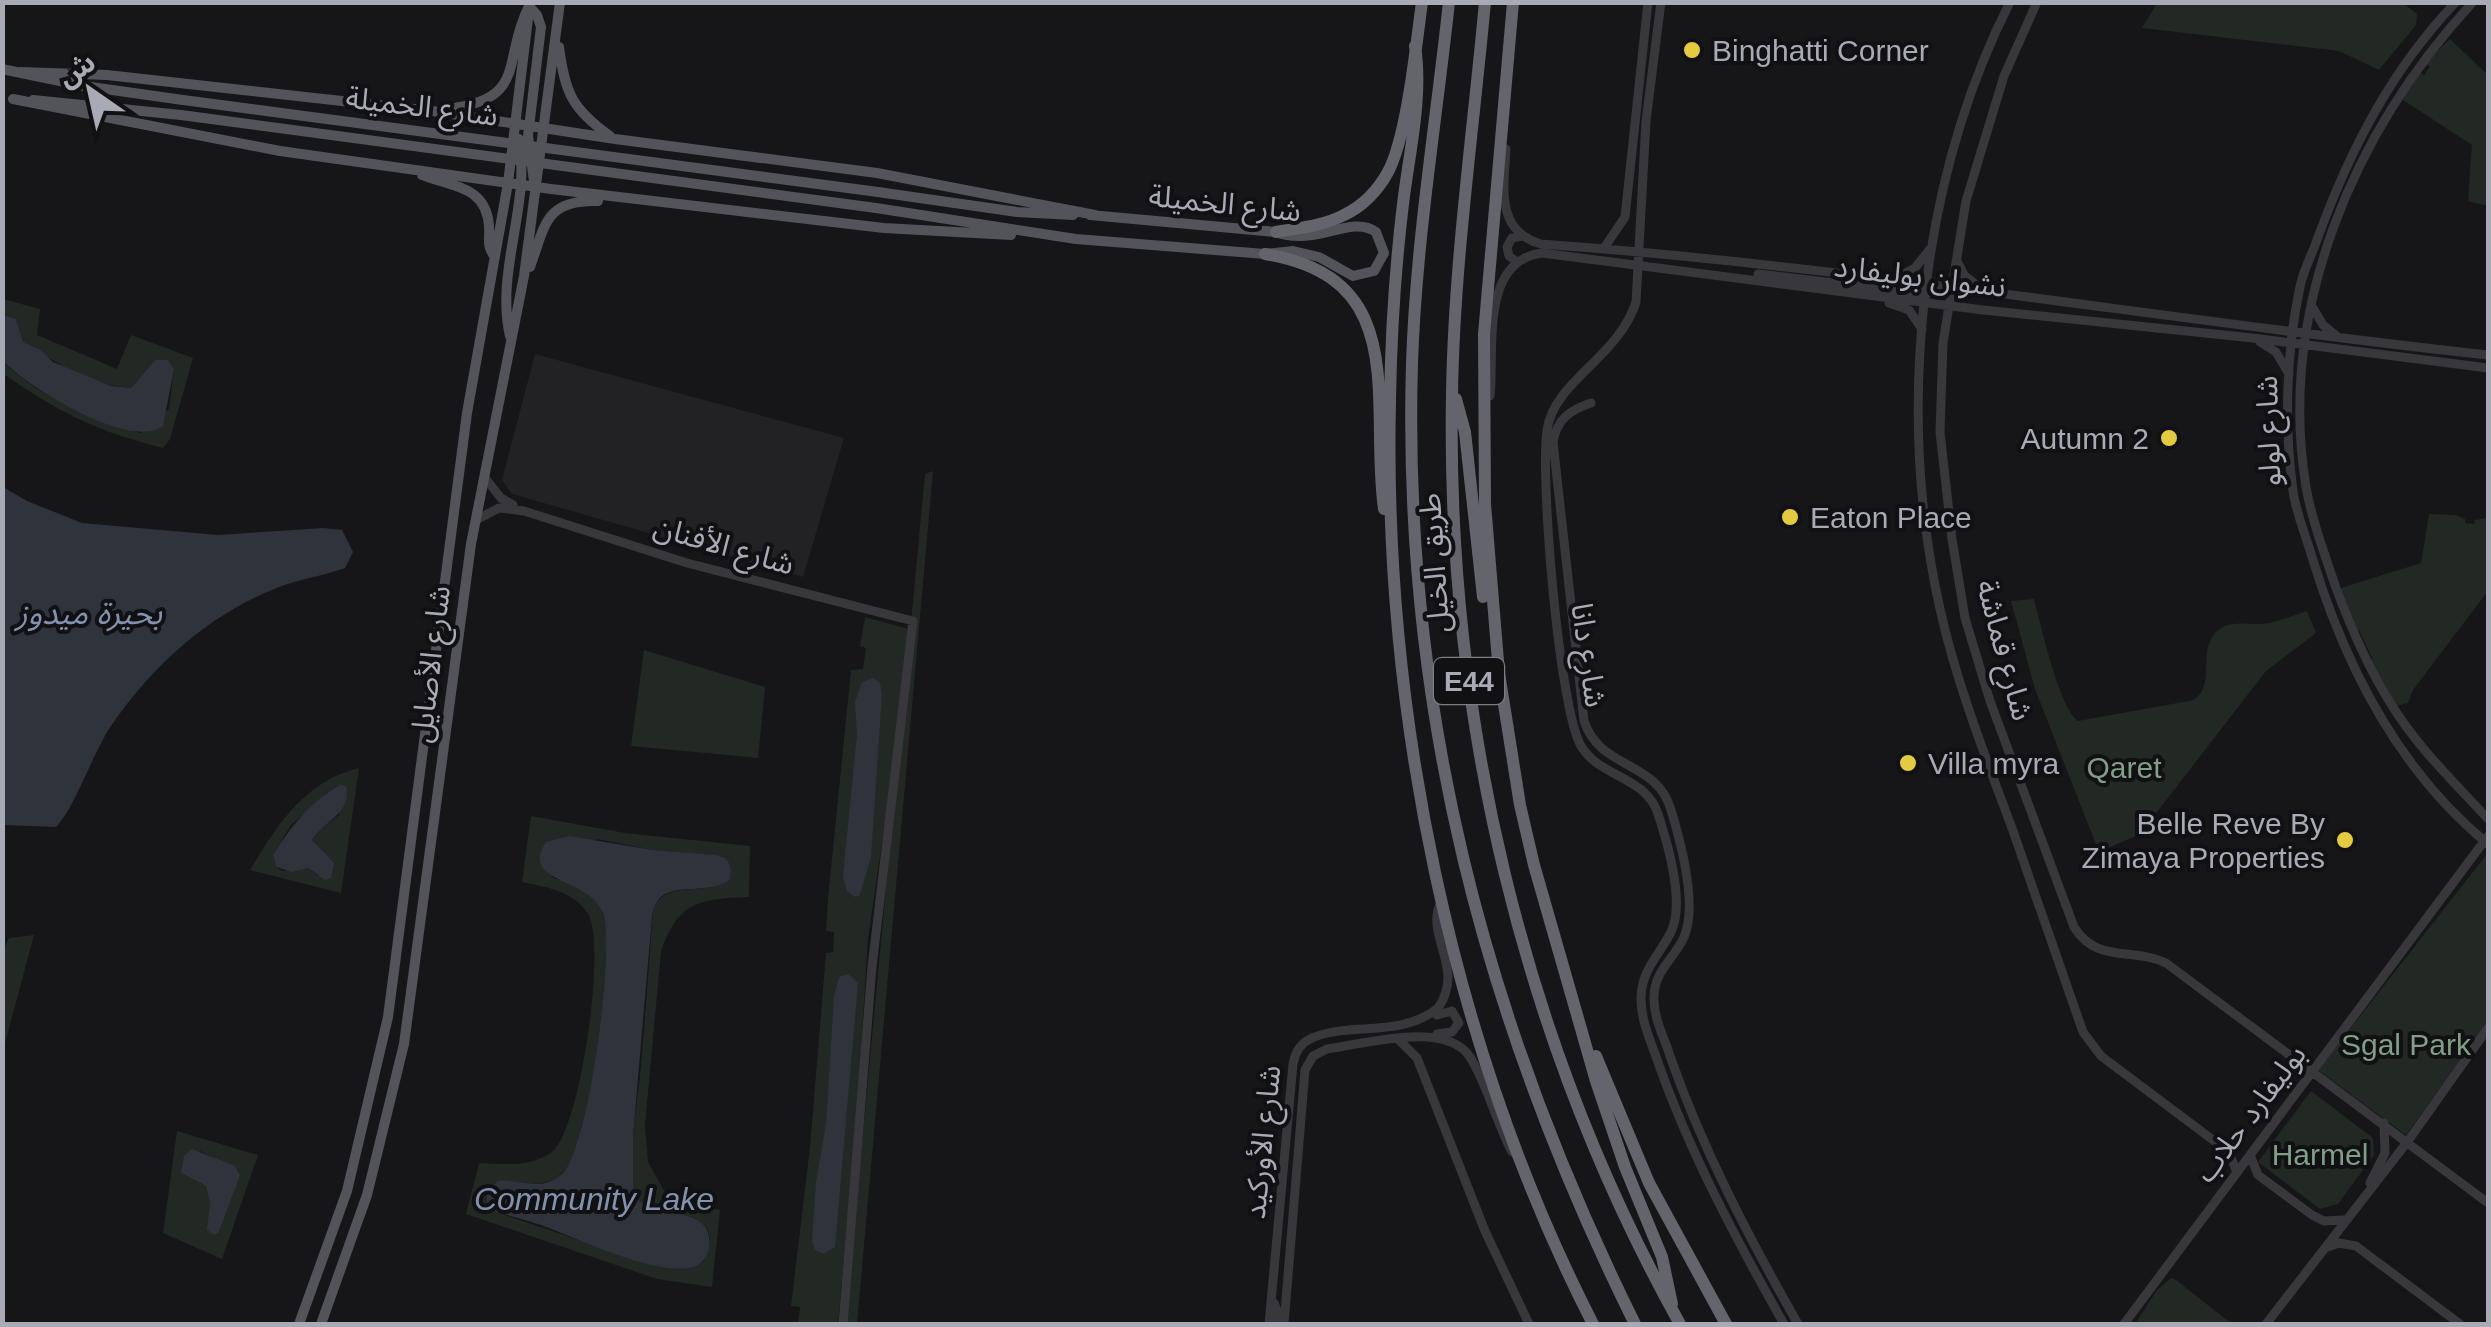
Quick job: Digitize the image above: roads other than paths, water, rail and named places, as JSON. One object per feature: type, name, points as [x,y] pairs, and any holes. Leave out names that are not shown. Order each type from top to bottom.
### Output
[{"type":"highway","points":[[1276,232],[1337,218],[1355,209],[1378,188],[1396,152],[1422,2]]},
{"type":"highway","name":"طريق الخيل","points":[[1449,2],[1418,264],[1412,362],[1414,504],[1431,693],[1459,846],[1508,1020],[1556,1154],[1634,1324]]},
{"type":"highway","name":"طريق الخيل","points":[[1485,2],[1458,280],[1452,391],[1452,482],[1464,641],[1477,735],[1505,874],[1535,984],[1578,1108],[1622,1212],[1680,1324]]},
{"type":"highway","points":[[1513,2],[1484,334],[1488,560],[1505,717],[1530,850],[1613,1135],[1662,1257],[1672,1311]]},
{"type":"highway","points":[[1415,46],[1417,89],[1399,242],[1389,435],[1398,643],[1406,714],[1443,900],[1481,1040],[1525,1172],[1558,1254],[1593,1324]]},
{"type":"highway","points":[[1265,254],[1302,263],[1325,274],[1348,293],[1366,318],[1376,358],[1382,495],[1392,536]]},
{"type":"highway","points":[[1452,391],[1465,432],[1492,670],[1505,717]]},
{"type":"highway","points":[[1579,1017],[1649,1183],[1726,1324]]},
{"type":"main road","name":"شارع الأصايل","points":[[321,1324],[367,1195],[401,1060],[476,520],[524,276],[560,2]]},
{"type":"main road","name":"شارع الأصايل","points":[[299,1324],[347,1191],[388,1016],[467,413],[508,183],[529,4]]},
{"type":"main road","points":[[432,111],[483,102],[502,88],[529,4],[541,27],[529,126],[529,157],[536,187]]},
{"type":"main road","points":[[556,30],[569,95],[588,120],[615,139]]},
{"type":"main road","name":"شارع الخميلة","points":[[2,69],[183,100],[1032,214],[1095,215],[1310,237],[1360,224],[1376,232],[1384,253],[1374,271],[1360,276],[1306,253],[1265,254],[1037,235],[876,208],[181,116],[81,103],[8,99]]},
{"type":"main road","points":[[20,72],[107,74],[432,111],[877,172],[1095,215]]},
{"type":"main road","points":[[8,99],[280,151],[536,187],[884,228],[1037,235]]},
{"type":"main road","points":[[511,342],[506,300],[522,185],[515,124]]},
{"type":"main road","points":[[413,169],[427,177],[459,184],[477,197],[488,216],[488,247],[495,257]]},
{"type":"main road","points":[[524,276],[542,227],[555,211],[580,201],[624,198]]},
{"type":"street","points":[[1604,248],[1625,216],[1648,2]]},
{"type":"street","name":"شارع دانا","points":[[1661,2],[1648,96],[1637,298],[1625,329],[1562,395],[1547,426],[1552,552],[1568,701],[1576,736],[1589,756],[1607,771],[1638,786],[1658,813],[1677,910],[1671,932],[1644,976],[1642,1013],[1693,1148],[1784,1324]]},
{"type":"street","name":"شارع قماشة","points":[[2010,2],[1984,61],[1959,135],[1931,247],[1922,333],[1920,450],[1934,576],[1959,680],[2083,1032],[2094,1049],[2224,1148],[2233,1158],[2237,1172]]},
{"type":"street","name":"شارع قماشة","points":[[2037,2],[2004,76],[1966,201],[1939,402],[1958,574],[1978,662],[2010,758],[2074,927],[2086,943],[2104,953],[2145,956],[2166,963],[2488,1204]]},
{"type":"street","name":"شارع لولو","points":[[2456,2],[2411,55],[2363,130],[2337,185],[2300,284],[2289,376],[2289,442],[2294,496],[2333,623],[2360,681],[2388,728],[2440,798],[2487,840]]},
{"type":"street","name":"شارع لولو","points":[[2473,2],[2421,63],[2354,173],[2329,240],[2312,306],[2302,400],[2306,486],[2347,617],[2392,707],[2438,767],[2488,820]]},
{"type":"street","points":[[2411,55],[2421,63]]},
{"type":"street","points":[[1483,424],[1490,396],[1499,290],[1506,272],[1517,262],[1506,247],[1512,238],[1522,236],[1505,211],[1506,140],[1502,120]]},
{"type":"street","name":"نشوان بوليفارد","points":[[1522,236],[1541,244],[1897,278],[1950,306],[2253,338],[2308,335],[2488,355]]},
{"type":"street","points":[[1897,278],[1914,268],[1931,247]]},
{"type":"street","name":"نشوان بوليفارد","points":[[1517,262],[1542,253],[1874,296],[1926,293],[1952,286],[2293,338],[2306,346],[2488,368]]},
{"type":"street","points":[[1956,256],[1964,275],[1986,290]]},
{"type":"street","points":[[1737,276],[1764,274],[1926,293]]},
{"type":"street","points":[[1874,296],[1909,310],[1918,319],[1922,333]]},
{"type":"street","points":[[2312,306],[2322,326],[2340,339]]},
{"type":"street","points":[[2253,338],[2276,352],[2289,376]]},
{"type":"street","name":"شارع دانا","points":[[1592,402],[1567,414],[1557,426],[1553,442],[1584,721],[1601,750],[1649,776],[1668,802],[1690,907],[1683,939],[1656,980],[1656,1014],[1708,1150],[1798,1324]]},
{"type":"street","name":"شارع الأفنان","points":[[485,478],[501,498],[524,511]]},
{"type":"street","name":"شارع الأفنان","points":[[476,520],[500,508],[524,511],[687,563],[912,621],[872,967],[843,1324]]},
{"type":"street","points":[[1947,564],[1958,574],[1950,584],[1934,576],[1947,564]]},
{"type":"street","points":[[2010,758],[2028,764]]},
{"type":"street","points":[[2018,846],[2042,838]]},
{"type":"street","name":"بوليفارد حلاب","points":[[2124,1324],[2487,840]]},
{"type":"street","name":"شارع الأوركيد","points":[[1276,1324],[1277,1310],[1272,1302],[1292,1064],[1297,1050],[1315,1036],[1405,1024],[1431,1014],[1447,992],[1450,972],[1437,918],[1443,900]]},
{"type":"street","points":[[1405,1024],[1421,1024],[1446,1010],[1457,1014],[1459,1023],[1454,1030],[1424,1036]]},
{"type":"street","points":[[2266,1324],[2408,1141],[2488,1028]]},
{"type":"street","points":[[1424,1036],[1448,1039],[1468,1054],[1525,1172]]},
{"type":"street","name":"شارع الأوركيد","points":[[1276,1324],[1307,1064],[1322,1050],[1424,1036]]},
{"type":"street","points":[[1399,1040],[1417,1058],[1485,1231],[1529,1324]]},
{"type":"street","points":[[2368,1191],[2385,1153],[2384,1124]]},
{"type":"street","points":[[2250,1155],[2258,1175],[2317,1219],[2345,1219]]},
{"type":"street","points":[[2322,1250],[2339,1243],[2356,1246],[2460,1324]]},
{"type":"water","points":[[3,315],[16,319],[23,342],[53,362],[111,386],[131,388],[155,360],[168,360],[174,369],[163,426],[148,431],[128,430],[104,423],[34,386],[3,361]]},
{"type":"water","name":"بحيرة ميدوز","points":[[3,487],[82,523],[218,535],[342,530],[353,552],[345,568],[253,598],[206,627],[164,662],[111,726],[56,827],[3,825]]},
{"type":"water","points":[[873,678],[880,683],[882,694],[871,857],[860,895],[855,897],[847,891],[843,876],[857,734],[855,702],[862,682]]},
{"type":"water","points":[[340,785],[346,786],[345,803],[312,840],[334,863],[331,878],[325,880],[308,868],[292,872],[276,867],[273,855],[294,824]]},
{"type":"water","name":"Community Lake","points":[[569,836],[653,850],[717,855],[729,864],[729,880],[708,888],[672,891],[656,904],[633,1136],[633,1189],[639,1200],[649,1207],[691,1217],[702,1223],[708,1233],[707,1254],[696,1266],[681,1269],[641,1262],[496,1212],[487,1202],[487,1191],[498,1181],[539,1184],[563,1173],[582,1127],[603,1005],[606,934],[603,913],[595,901],[542,866],[540,856],[546,842]]},
{"type":"water","points":[[848,974],[858,983],[835,1247],[823,1254],[815,1250],[812,1241],[816,1182],[826,1124],[834,996],[839,977]]},
{"type":"water","points":[[192,1149],[235,1166],[240,1175],[219,1232],[214,1235],[207,1230],[210,1203],[206,1186],[181,1173],[184,1156]]},
{"type":"place","name":"Binghatti Corner","points":[[1692,50]]},
{"type":"place","name":"Autumn 2","points":[[2169,438]]},
{"type":"place","name":"Eaton Place","points":[[1790,517]]},
{"type":"place","name":"Villa myra","points":[[1908,763]]},
{"type":"place","name":"Belle Reve By Zimaya Properties","points":[[2345,840]]},
{"type":"park label","name":"Qaret","points":[[2124,767]]},
{"type":"park label","name":"Sgal Park","points":[[2406,1044]]},
{"type":"park label","name":"Harmel","points":[[2320,1154]]}]
